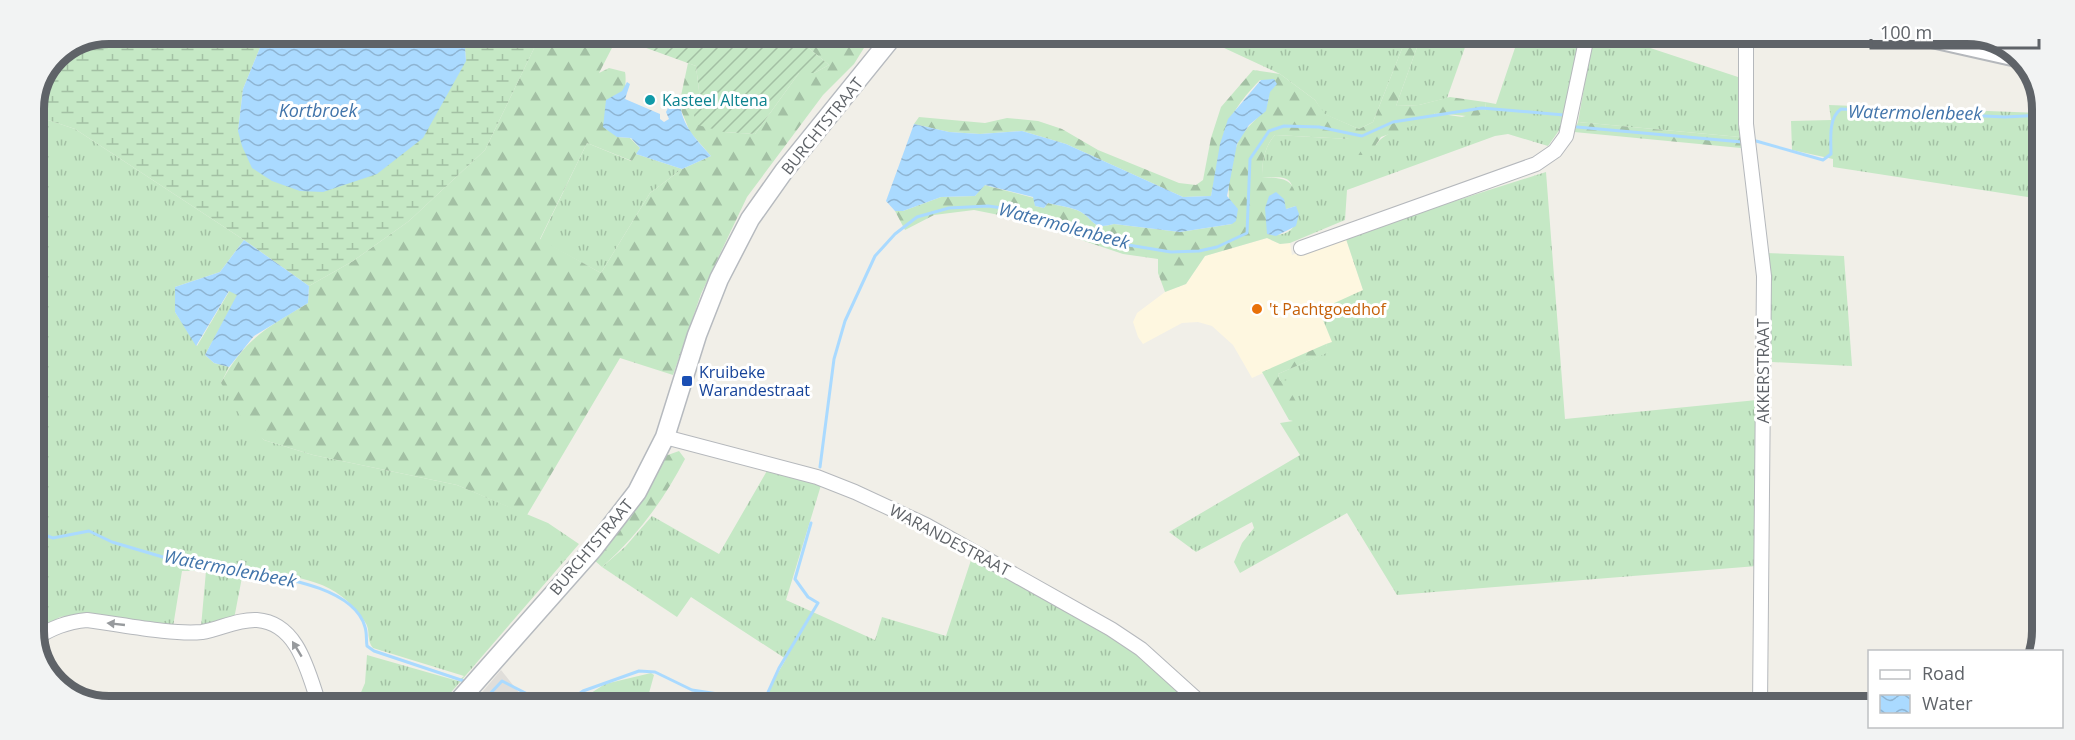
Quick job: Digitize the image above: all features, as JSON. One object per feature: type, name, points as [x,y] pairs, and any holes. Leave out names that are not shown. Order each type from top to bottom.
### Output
[{"type":"main road","name":"BURCHTSTRAAT","points":[[463,696],[617,521],[637,492],[665,437],[697,335],[718,279],[750,219],[784,171],[887,44]]},
{"type":"street","points":[[1301,248],[1536,164],[1555,151],[1566,136],[1585,44]]},
{"type":"street","name":"AKKERSTRAAT","points":[[1746,44],[1746,124],[1764,276],[1760,696]]},
{"type":"street","points":[[1954,44],[2003,55]]},
{"type":"street","name":"WARANDESTRAAT","points":[[665,437],[817,477],[926,525],[1112,629],[1140,649],[1193,696]]},
{"type":"street","points":[[44,633],[71,621],[87,620],[202,632],[235,623],[264,622],[286,633],[298,647],[316,696]]},
{"type":"shaded area","points":[[1345,236],[1363,290],[1332,342],[1252,378],[1233,345],[1212,326],[1198,322],[1182,323],[1143,344],[1138,337],[1133,322],[1137,313],[1165,292],[1186,284],[1205,256],[1267,238],[1280,244],[1290,243],[1292,255]]},
{"type":"shaded area","points":[[501,670],[522,696],[479,696]]},
{"type":"green space","points":[[261,44],[243,89],[238,131],[466,61],[465,44],[536,44],[485,150],[409,221],[353,261],[309,286],[244,240],[75,129],[45,119],[45,96],[48,84],[55,73],[73,55],[84,48],[96,45]]},
{"type":"green space","points":[[536,44],[614,44],[599,73],[609,68],[625,72],[617,137],[630,138],[640,148],[632,161],[587,143],[540,239],[601,273],[650,193],[682,169],[711,156],[690,132],[679,105],[688,63],[696,66],[700,99],[724,132],[755,134],[799,73],[814,73],[829,65],[804,44],[866,44],[854,64],[823,95],[747,197],[701,294],[673,375],[620,358],[527,515],[457,485],[313,455],[264,440],[239,414],[221,383],[248,345],[280,320],[308,303],[309,286],[353,261],[409,221],[485,150]]},
{"type":"green space","points":[[804,44],[829,65],[814,73],[799,73],[755,134],[724,132],[698,125],[691,108],[700,99],[696,66],[638,45]]},
{"type":"green space","points":[[1223,44],[1404,44],[1373,122],[1359,129],[1324,114],[1315,100],[1280,74],[1222,47]]},
{"type":"green space","points":[[1404,44],[1418,44],[1396,106],[1419,105],[1450,97],[1485,102],[1486,110],[1477,117],[1435,113],[1426,121],[1381,137],[1369,155],[1353,155],[1350,139],[1275,135],[1264,155],[1262,178],[1277,178],[1292,185],[1296,206],[1286,209],[1267,228],[1267,238],[1205,256],[1186,284],[1165,292],[1158,273],[1158,259],[1123,254],[1019,219],[974,210],[934,215],[905,230],[895,211],[903,211],[941,197],[975,196],[984,185],[1034,198],[1035,206],[1044,208],[1048,203],[1073,209],[1081,212],[1094,224],[1102,226],[1114,224],[1180,232],[1232,224],[1229,204],[1231,164],[1242,135],[1268,103],[1268,81],[1260,80],[1246,95],[1229,122],[1221,147],[1211,196],[1183,197],[1066,144],[1022,131],[980,134],[949,132],[914,124],[919,117],[985,123],[1007,118],[1038,121],[1062,129],[1098,150],[1179,183],[1196,185],[1203,180],[1211,138],[1221,107],[1253,70],[1280,74],[1315,100],[1325,114],[1359,129],[1373,122]]},
{"type":"green space","points":[[1418,44],[1466,44],[1447,98],[1419,105],[1396,106]]},
{"type":"green space","points":[[1516,44],[1532,47],[1533,44],[1579,44],[1560,129],[1548,146],[1508,134],[1495,136],[1347,190],[1345,220],[1290,243],[1280,244],[1267,238],[1267,234],[1281,234],[1291,230],[1297,214],[1294,191],[1290,181],[1280,177],[1262,178],[1264,155],[1275,135],[1350,139],[1376,145],[1381,139],[1395,131],[1421,122],[1435,113],[1462,117],[1486,110],[1485,102],[1496,104]]},
{"type":"green space","points":[[1592,44],[1638,44],[1738,77],[1740,137],[1578,122]]},
{"type":"green space","points":[[1829,105],[2031,113],[2031,197],[1833,167],[1833,159],[1792,150],[1791,121],[1831,120]]},
{"type":"green space","points":[[44,118],[75,129],[244,240],[220,272],[175,287],[175,312],[197,346],[230,290],[238,295],[205,355],[214,363],[229,367],[221,383],[264,440],[313,455],[457,485],[548,523],[579,544],[448,696],[359,696],[365,683],[367,655],[458,681],[464,676],[373,648],[367,625],[340,595],[311,581],[295,577],[243,572],[234,619],[201,627],[206,571],[182,571],[173,627],[80,614],[60,617],[44,626]]},
{"type":"green space","points":[[1578,122],[1740,137],[1741,148],[1574,132]]},
{"type":"green space","points":[[587,143],[631,161],[636,154],[682,169],[650,193],[601,273],[540,240]]},
{"type":"green space","points":[[1546,172],[1565,419],[1757,400],[1757,566],[1397,595],[1347,513],[1240,573],[1234,562],[1242,543],[1254,528],[1252,522],[1196,552],[1169,532],[1300,455],[1280,423],[1293,421],[1278,374],[1328,352],[1326,344],[1332,342],[1319,310],[1363,290],[1345,236]]},
{"type":"green space","points":[[1765,253],[1844,256],[1852,366],[1772,362]]},
{"type":"green space","points":[[1326,344],[1329,352],[1278,374],[1280,381],[1290,380],[1295,386],[1291,393],[1297,404],[1297,410],[1293,421],[1289,420],[1262,372]]},
{"type":"green space","points":[[679,451],[685,459],[659,503],[627,543],[602,567],[594,560],[639,506],[665,456]]},
{"type":"green space","points":[[768,469],[822,482],[786,600],[875,640],[882,617],[946,636],[972,557],[1124,643],[1186,696],[765,696],[786,659],[691,597],[677,617],[602,567],[625,547],[652,516],[719,554]]},
{"type":"green space","points":[[651,673],[654,675],[648,696],[586,696],[605,684]]},
{"type":"water","name":"Kortbroek","points":[[261,44],[465,44],[466,61],[423,138],[377,174],[323,192],[300,191],[272,181],[252,168],[238,131],[243,89]]},
{"type":"water","points":[[1274,79],[1277,84],[1270,92],[1266,111],[1249,125],[1237,144],[1227,196],[1238,209],[1236,221],[1232,224],[1180,232],[1114,224],[1102,226],[1094,224],[1074,209],[1048,203],[1044,208],[1035,206],[1033,197],[985,185],[975,196],[941,197],[903,211],[895,211],[886,201],[914,124],[949,132],[980,134],[1022,131],[1066,144],[1183,197],[1211,196],[1220,144],[1228,119],[1261,80]]},
{"type":"water","points":[[627,82],[630,84],[625,99],[660,114],[660,119],[664,122],[669,119],[666,112],[675,94],[681,96],[682,114],[689,129],[711,156],[682,169],[636,154],[640,148],[631,138],[617,137],[603,127],[606,100],[622,91]]},
{"type":"water","points":[[1276,192],[1284,199],[1286,209],[1296,206],[1299,214],[1296,226],[1276,236],[1267,234],[1265,208],[1269,196]]},
{"type":"water","points":[[244,240],[309,286],[308,303],[254,336],[229,367],[214,363],[205,355],[237,295],[229,291],[196,346],[175,312],[175,287],[220,272]]},
{"type":"waterway","name":"Watermolenbeek","points":[[820,467],[834,359],[845,321],[875,256],[895,234],[917,217],[949,208],[988,206],[1017,210],[1110,242],[1171,252],[1199,251],[1217,247],[1247,233],[1250,159],[1269,131],[1284,126],[1319,127],[1362,136],[1393,122],[1482,108],[1564,115],[1565,119]]},
{"type":"waterway","name":"Watermolenbeek","points":[[1756,141],[1823,160],[1831,154],[1832,124],[1841,109],[2005,117],[2031,116]]},
{"type":"waterway","name":"Watermolenbeek","points":[[1577,127],[1742,142]]},
{"type":"waterway","name":"Watermolenbeek","points":[[766,696],[779,668],[818,603],[808,597],[795,579],[811,523]]},
{"type":"waterway","name":"Watermolenbeek","points":[[44,535],[53,538],[89,531],[112,542],[183,563],[216,563],[229,568],[306,584],[344,600],[357,612],[365,627],[367,646],[374,651],[464,681]]},
{"type":"waterway","name":"Watermolenbeek","points":[[576,696],[583,691],[639,671],[655,672],[692,690],[731,696]]},
{"type":"waterway","name":"Watermolenbeek","points":[[488,696],[502,681],[531,696]]},
{"type":"place","name":"Kasteel Altena","points":[[650,100]]},
{"type":"place","name":"'t Pachtgoedhof","points":[[1257,309]]},
{"type":"place","name":"Kruibeke Warandestraat","points":[[687,381]]}]
